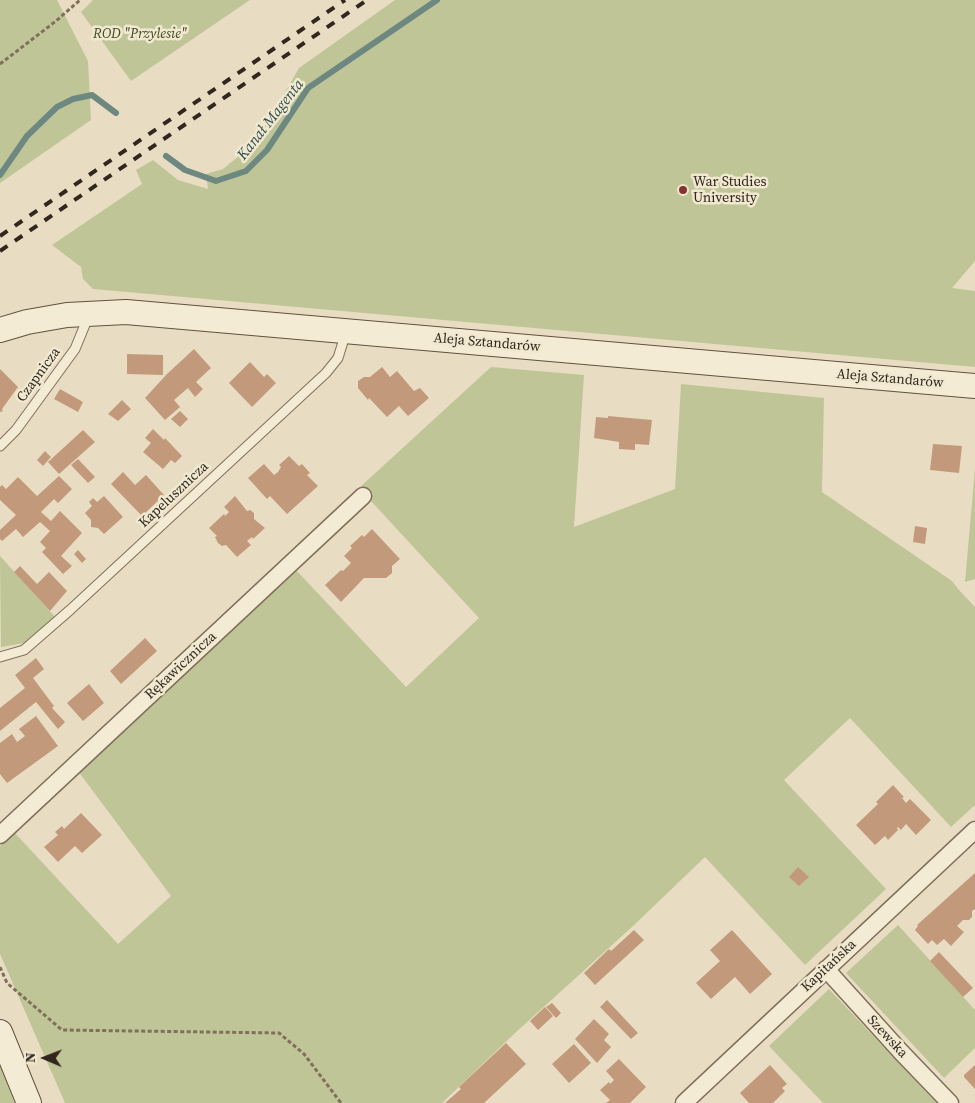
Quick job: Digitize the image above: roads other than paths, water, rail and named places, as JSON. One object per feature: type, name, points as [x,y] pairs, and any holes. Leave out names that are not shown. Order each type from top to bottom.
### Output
[{"type":"street","name":"Aleja Sztandarów","points":[[0,330],[26,322],[67,315],[126,312],[975,386]]},
{"type":"street","name":"Rękawicznicza","points":[[0,835],[363,496]]},
{"type":"street","name":"Kapitańska","points":[[684,1103],[975,830]]},
{"type":"street","name":"Szewska","points":[[826,969],[950,1103]]},
{"type":"street","points":[[0,1032],[29,1103]]},
{"type":"lane","name":"Czapnicza","points":[[0,446],[16,430],[75,349],[90,313]]},
{"type":"lane","name":"Kapelusznicza","points":[[0,657],[24,650],[57,622],[326,373],[338,358],[346,331]]},
{"type":"waterway","name":"Kanał Magenta","points":[[166,156],[185,170],[216,181],[246,171],[267,150],[308,88],[437,0]]},
{"type":"waterway","name":"Kanał Magenta","points":[[0,175],[27,136],[57,107],[73,99],[92,95],[116,113]]},
{"type":"railway","points":[[0,236],[345,0]]},
{"type":"railway","points":[[0,251],[367,0]]},
{"type":"place","name":"War Studies University","points":[[683,190]]},
{"type":"park label","name":"ROD \"Przylesie\"","points":[[140,34]]}]
